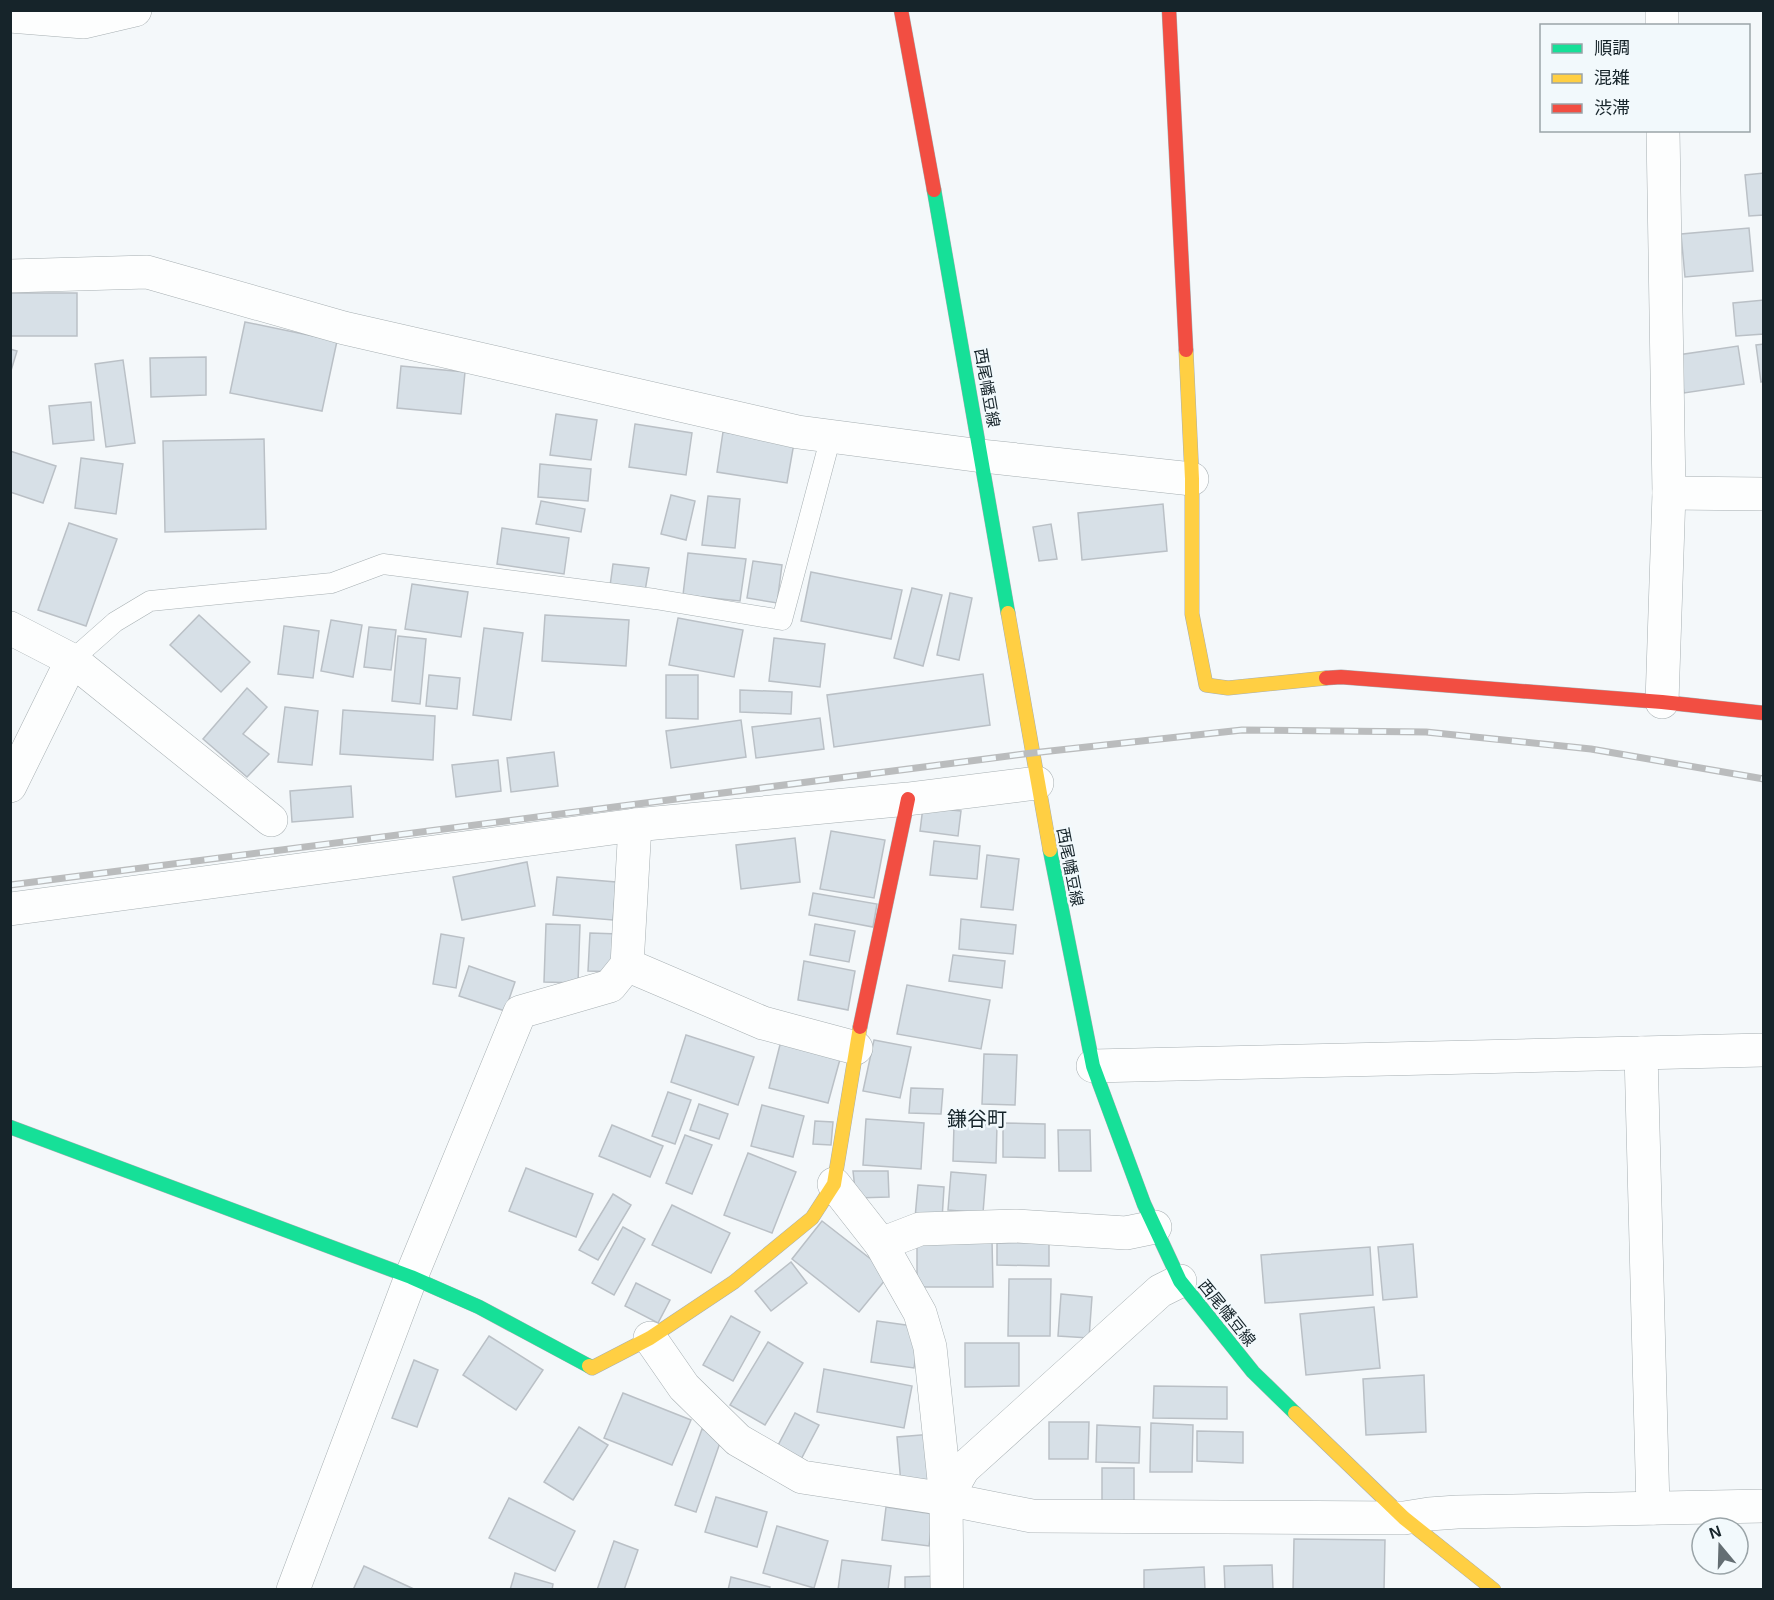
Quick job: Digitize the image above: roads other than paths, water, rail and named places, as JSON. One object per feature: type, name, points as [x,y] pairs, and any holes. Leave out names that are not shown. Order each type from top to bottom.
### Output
[{"type":"street","points":[[10,16],[84,22],[135,10]]},
{"type":"street","name":"西尾幡豆線","points":[[902,10],[982,456],[1036,783],[1093,1066],[1155,1227],[1180,1281],[1253,1372],[1404,1518],[1494,1590]]},
{"type":"street","points":[[1169,10],[1192,479],[1192,614],[1206,685],[1228,688],[1341,677],[1662,702],[1764,713]]},
{"type":"street","points":[[1662,702],[1669,493],[1664,132]]},
{"type":"street","points":[[10,276],[147,272],[344,328],[798,432],[982,456],[1192,479]]},
{"type":"street","points":[[1669,493],[1764,494]]},
{"type":"street","points":[[10,628],[72,660],[271,820]]},
{"type":"street","points":[[10,786],[72,660]]},
{"type":"street","points":[[10,909],[635,825],[908,799],[1036,783]]},
{"type":"street","points":[[10,1127],[411,1277],[479,1307],[592,1368],[650,1338],[734,1282],[812,1218],[834,1184],[856,1048],[908,799]]},
{"type":"street","points":[[293,1590],[411,1277],[520,1012],[610,986],[627,965],[635,825]]},
{"type":"street","points":[[627,965],[763,1023],[856,1048]]},
{"type":"street","points":[[1093,1066],[1764,1050]]},
{"type":"street","points":[[1641,1053],[1653,1508]]},
{"type":"street","points":[[834,1184],[881,1244],[920,1313],[930,1347],[946,1499],[947,1590]]},
{"type":"street","points":[[881,1244],[920,1229],[1016,1226],[1126,1233],[1155,1227]]},
{"type":"street","points":[[946,1499],[963,1469],[1160,1291],[1180,1281]]},
{"type":"street","points":[[650,1338],[684,1387],[738,1440],[802,1477],[946,1499],[1032,1516],[1404,1518],[1457,1512],[1764,1506]]},
{"type":"lane","points":[[72,660],[115,622],[150,601],[332,583],[383,564],[655,599],[782,620],[831,436]]},
{"type":"railway","points":[[10,885],[1032,753],[1242,730],[1426,732],[1591,749],[1764,779]]},
{"type":"district","name":"鎌谷町","points":[[977,1119]]}]
